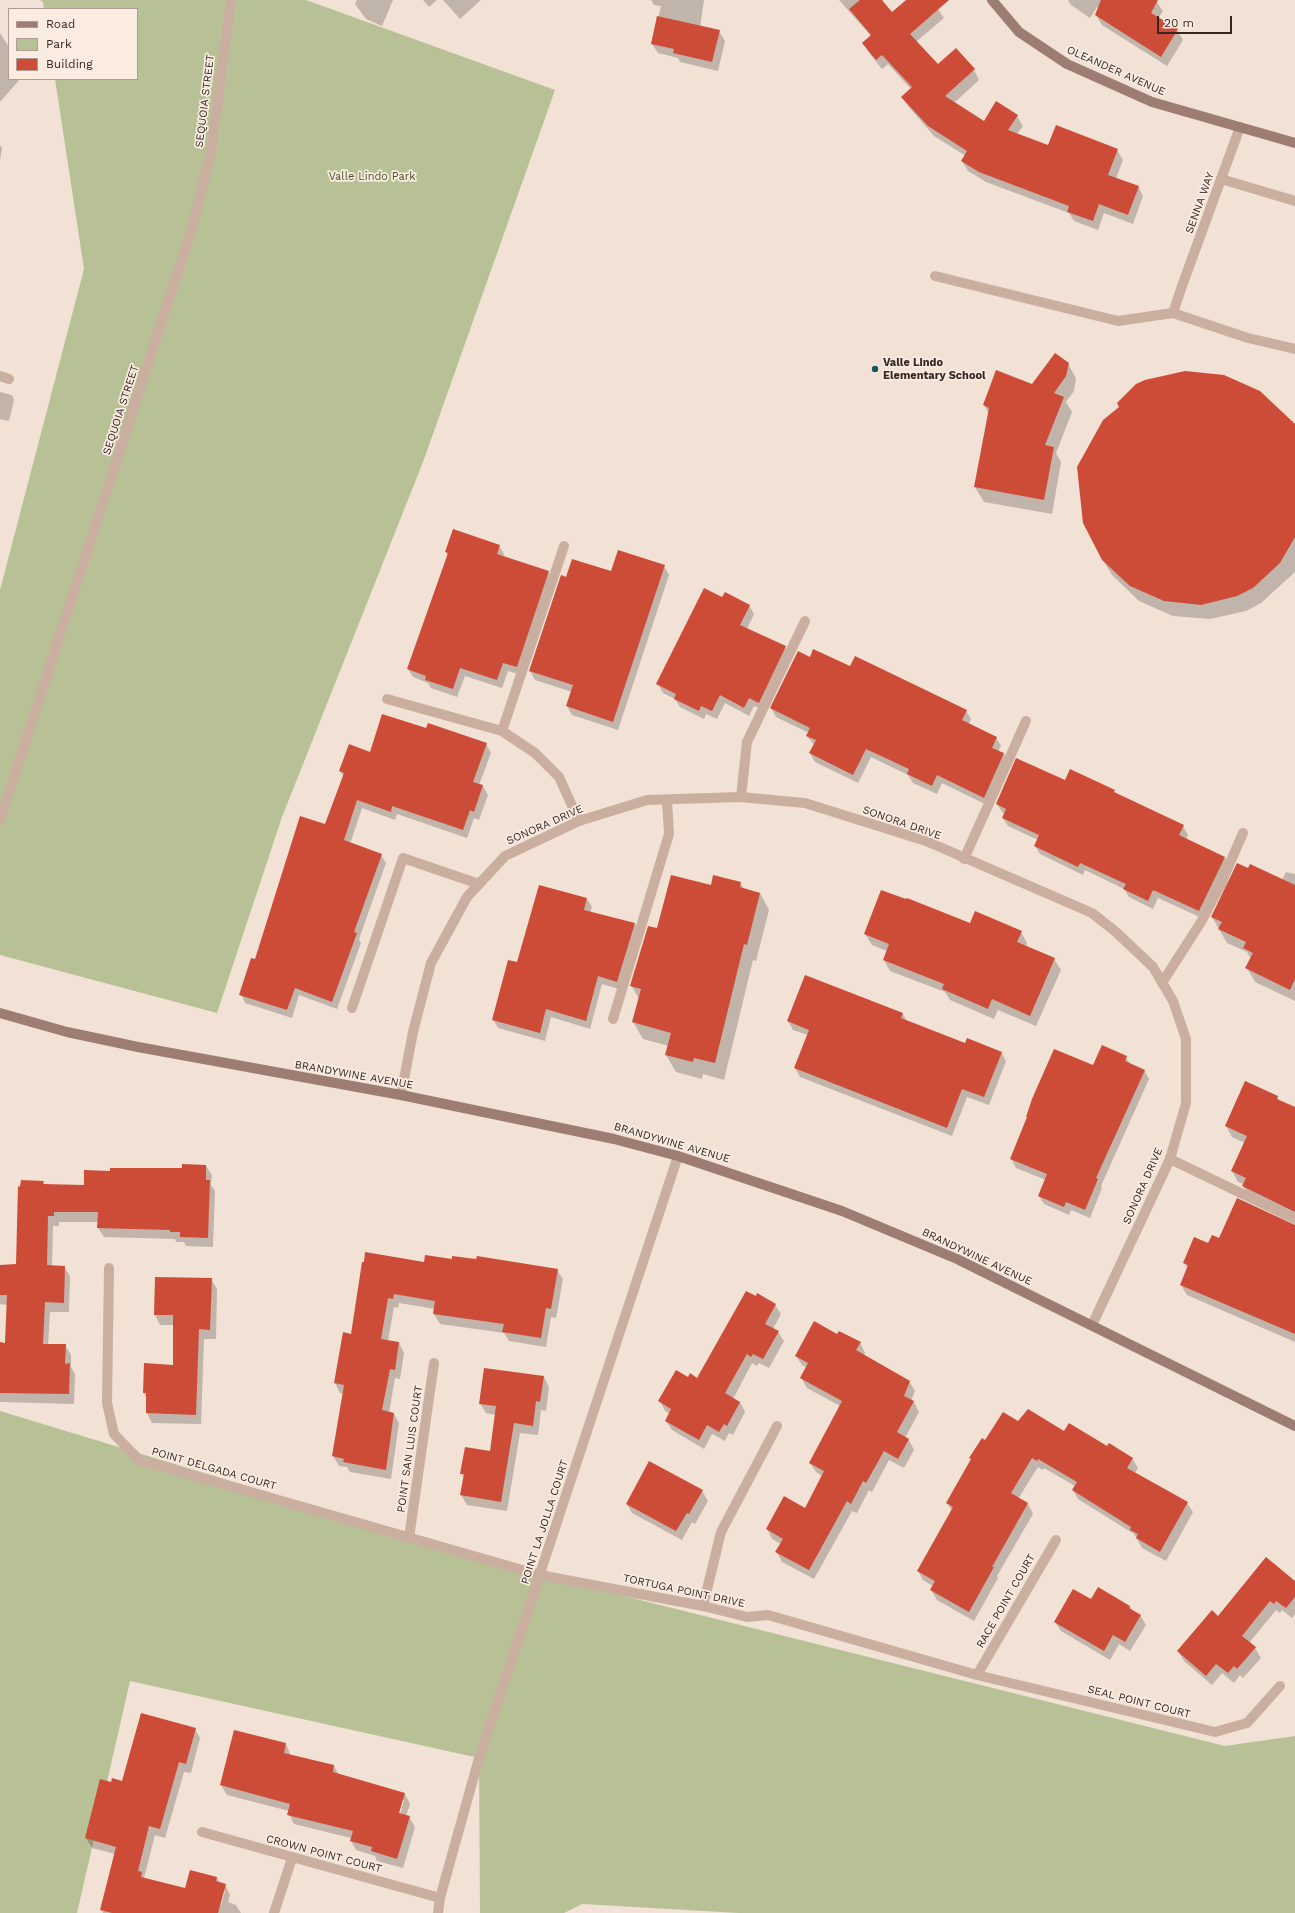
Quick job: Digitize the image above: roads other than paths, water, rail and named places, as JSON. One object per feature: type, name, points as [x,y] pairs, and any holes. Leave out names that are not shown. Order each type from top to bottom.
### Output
[{"type":"street","name":"SEQUOIA STREET","points":[[0,820],[192,228],[211,152],[231,0]]},
{"type":"street","name":"OLEANDER AVENUE","points":[[992,0],[1019,32],[1067,64],[1152,102],[1295,143]]},
{"type":"street","name":"SENNA WAY","points":[[1174,313],[1182,286],[1240,127]]},
{"type":"street","points":[[1221,179],[1295,201]]},
{"type":"street","points":[[935,276],[1118,321],[1174,313],[1248,338],[1295,349]]},
{"type":"street","points":[[502,731],[564,546]]},
{"type":"street","points":[[741,797],[747,742],[805,621]]},
{"type":"street","points":[[387,699],[502,731],[535,753],[559,777],[578,820]]},
{"type":"street","points":[[964,859],[1026,721]]},
{"type":"street","name":"SONORA DRIVE","points":[[401,1095],[413,1032],[431,963],[467,897],[506,856],[578,820],[647,800],[741,797],[805,803],[926,841],[964,859],[1092,913],[1116,932],[1153,967],[1173,1001],[1186,1039],[1186,1103],[1170,1159],[1092,1325]]},
{"type":"street","points":[[613,1019],[669,834],[667,800]]},
{"type":"street","points":[[1162,983],[1201,922],[1220,886],[1242,833]]},
{"type":"street","points":[[352,1008],[403,858],[479,884]]},
{"type":"street","name":"BRANDYWINE AVENUE","points":[[0,1013],[67,1032],[138,1047],[401,1095],[614,1139],[678,1156],[842,1211],[957,1259],[1295,1426]]},
{"type":"street","name":"POINT LA JOLLA COURT","points":[[438,1913],[440,1898],[479,1758],[678,1156]]},
{"type":"street","points":[[1170,1159],[1295,1219]]},
{"type":"street","name":"POINT DELGADA COURT","points":[[109,1268],[107,1403],[114,1434],[139,1460],[409,1538]]},
{"type":"street","name":"POINT SAN LUIS COURT","points":[[409,1538],[434,1363]]},
{"type":"street","points":[[703,1606],[721,1532],[777,1426]]},
{"type":"street","name":"TORTUGA POINT DRIVE","points":[[409,1538],[540,1575],[703,1606],[746,1617],[768,1615],[978,1675]]},
{"type":"street","name":"RACE POINT COURT","points":[[978,1675],[1056,1540]]},
{"type":"street","name":"SEAL POINT COURT","points":[[978,1675],[1215,1732],[1246,1723],[1280,1686]]},
{"type":"street","name":"CROWN POINT COURT","points":[[202,1832],[440,1898]]},
{"type":"street","points":[[274,1913],[292,1858]]},
{"type":"place","name":"Valle Lindo Elementary School","points":[[875,369]]},
{"type":"park label","name":"Valle Lindo Park","points":[[372,177]]}]
